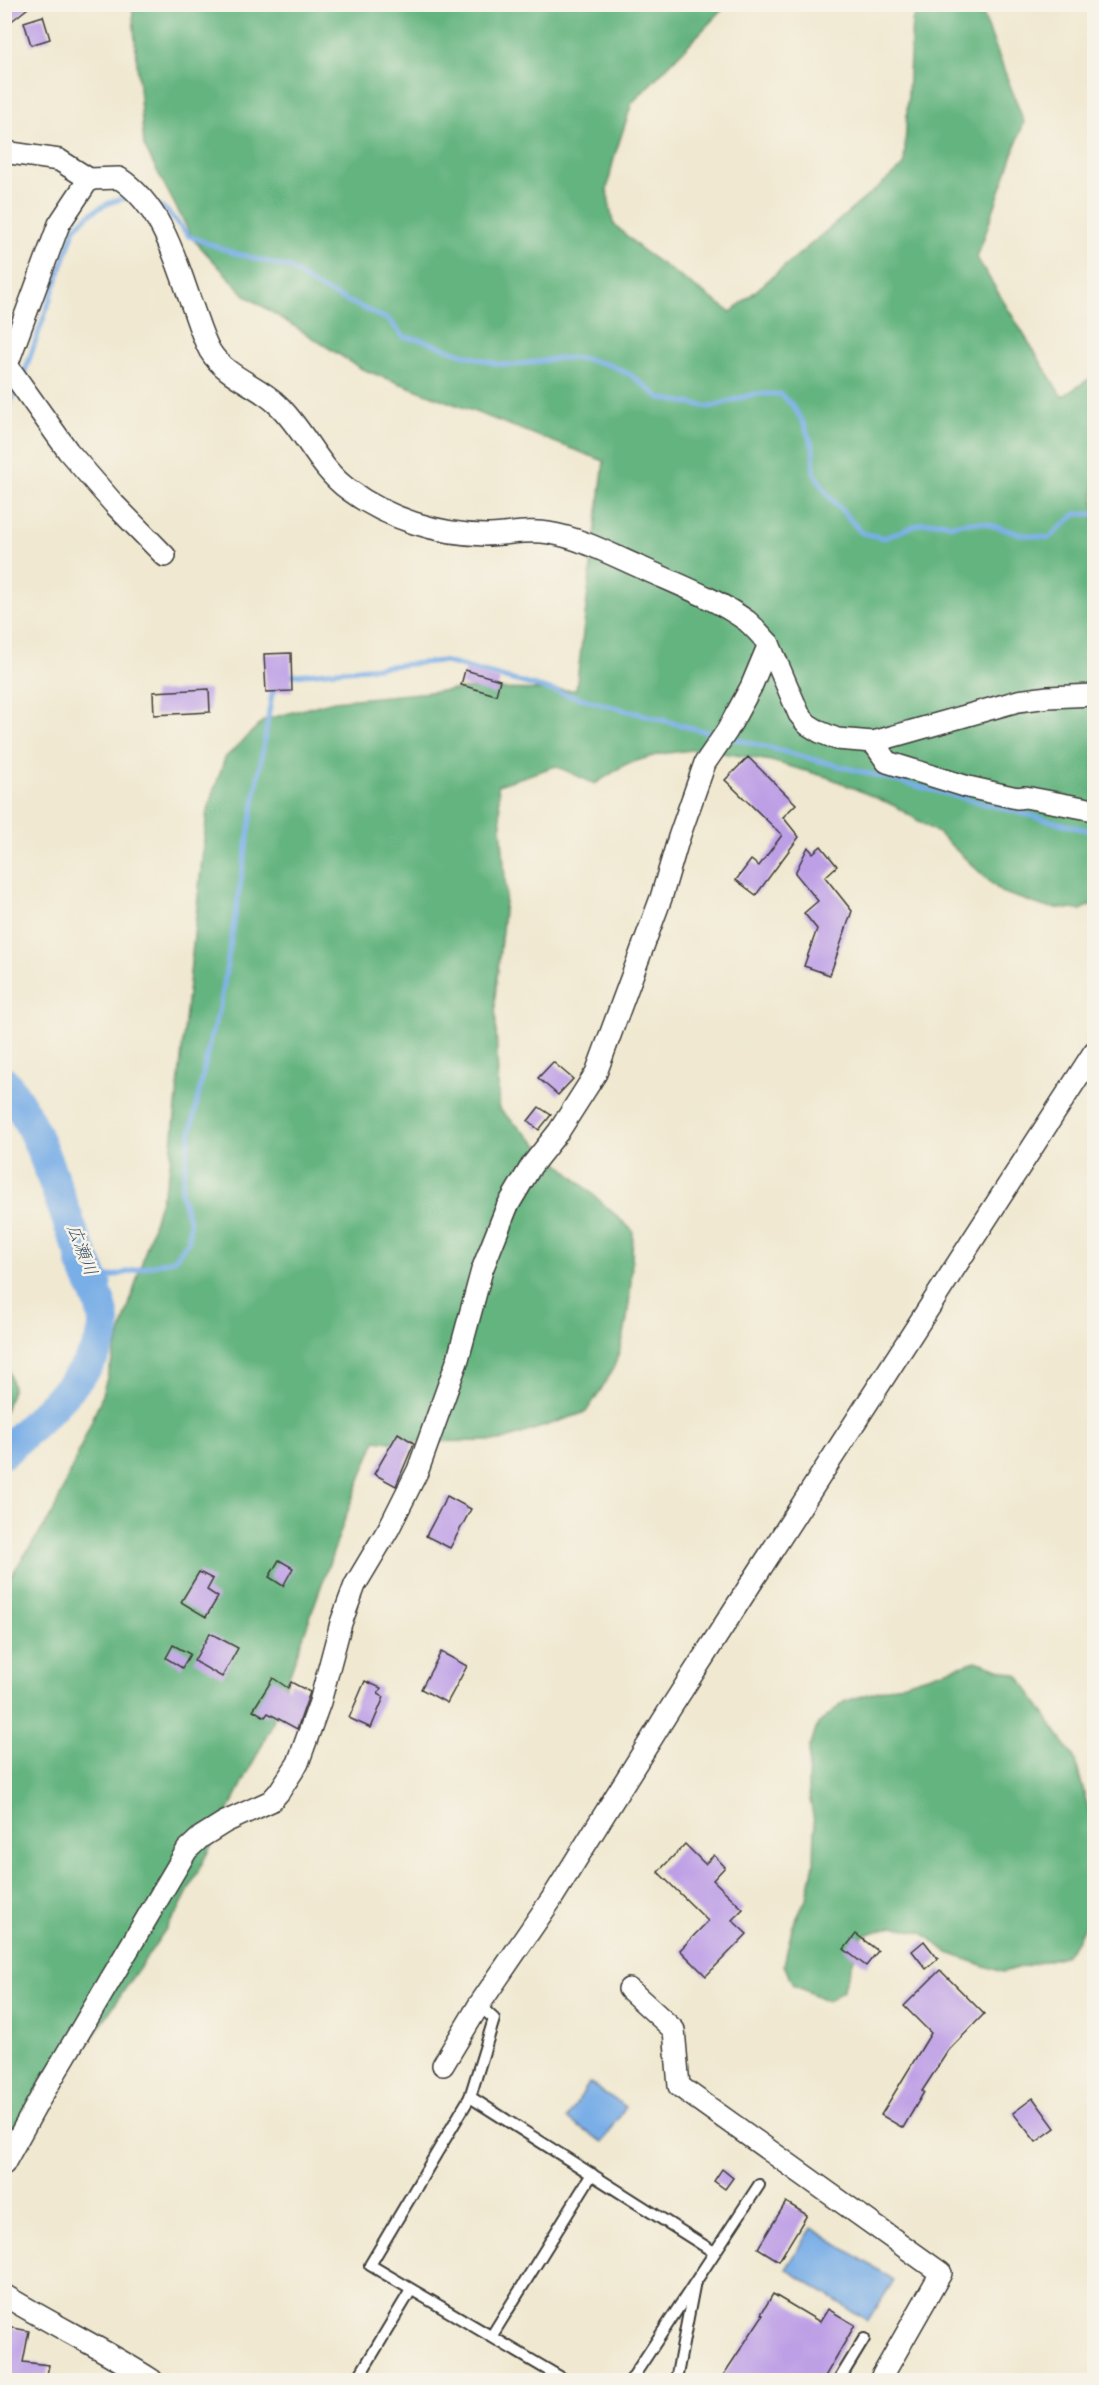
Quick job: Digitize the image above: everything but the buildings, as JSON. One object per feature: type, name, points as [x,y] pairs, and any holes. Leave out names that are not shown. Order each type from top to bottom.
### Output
[{"type":"street","points":[[4,153],[59,160],[89,179],[119,177],[141,195],[158,219],[202,335],[212,354],[224,368],[277,404],[306,438],[334,477],[350,491],[381,509],[426,527],[452,533],[487,535],[548,533],[588,544],[694,592],[747,622],[769,644],[800,714],[807,724],[820,732],[837,738],[873,742],[1018,701],[1095,695]]},
{"type":"street","points":[[89,179],[59,224],[7,365],[68,451],[114,504],[165,556]]},
{"type":"street","points":[[4,2164],[37,2104],[188,1850],[201,1837],[225,1822],[271,1801],[298,1763],[320,1702],[341,1623],[355,1584],[418,1470],[458,1359],[482,1270],[507,1207],[532,1165],[559,1131],[596,1073],[661,898],[705,763],[722,739],[752,687],[769,644]]},
{"type":"street","points":[[873,742],[887,762],[968,787],[1017,798],[1024,797],[1095,810]]},
{"type":"street","points":[[442,2065],[479,2005],[551,1900],[670,1709],[1095,1052]]},
{"type":"street","points":[[629,1989],[674,2030],[679,2086],[941,2273],[880,2380]]},
{"type":"street","points":[[4,2295],[152,2380]]},
{"type":"lane","points":[[479,2005],[494,2019],[470,2097],[370,2265],[565,2380]]},
{"type":"lane","points":[[470,2097],[714,2252]]},
{"type":"lane","points":[[491,2337],[592,2174]]},
{"type":"lane","points":[[631,2380],[759,2186]]},
{"type":"lane","points":[[676,2380],[695,2281]]},
{"type":"lane","points":[[359,2380],[411,2290]]},
{"type":"lane","points":[[839,2380],[864,2339]]},
{"type":"green space","points":[[132,5],[727,5],[632,103],[614,158],[607,190],[613,223],[643,251],[731,312],[904,165],[912,21],[922,5],[990,5],[983,14],[1024,122],[977,258],[1062,397],[1094,376],[1094,903],[1081,910],[1045,907],[1001,892],[938,833],[895,806],[830,778],[771,761],[699,749],[660,754],[626,764],[595,784],[556,766],[498,785],[506,892],[495,998],[499,1109],[633,1231],[628,1315],[621,1348],[605,1383],[586,1412],[500,1441],[390,1442],[376,1440],[351,1502],[271,1727],[178,1911],[66,2076],[5,2143],[4,1586],[53,1513],[100,1401],[169,1173],[207,812],[225,758],[264,720],[334,701],[462,689],[576,690],[604,461],[362,369],[246,296],[193,239],[144,146]]},
{"type":"green space","points":[[5,1357],[13,1387],[4,1411]]},
{"type":"green space","points":[[976,1661],[1019,1676],[1075,1759],[1094,1830],[1094,1897],[1090,1913],[1077,1941],[1064,1956],[1002,1972],[948,1953],[923,1933],[893,1926],[862,1936],[843,1990],[828,2001],[793,1985],[784,1965],[792,1928],[807,1897],[814,1863],[815,1827],[808,1789],[809,1749],[818,1724],[846,1701]]},
{"type":"water","points":[[589,2083],[626,2107],[603,2142],[567,2119]]},
{"type":"water","points":[[812,2228],[894,2280],[868,2321],[786,2269]]},
{"type":"waterway","points":[[23,377],[75,228],[100,207],[132,198]]},
{"type":"waterway","points":[[158,206],[166,210],[189,236],[231,252],[290,268],[315,286],[389,320],[404,337],[422,340],[497,364],[514,365],[561,358],[585,359],[610,365],[631,375],[660,398],[710,407],[754,394],[780,394],[792,405],[803,422],[813,447],[814,472],[827,494],[862,533],[884,538],[922,523],[939,522],[953,525],[968,522],[984,523],[1020,534],[1049,538],[1076,514],[1094,514]]},
{"type":"waterway","points":[[4,414],[18,388]]},
{"type":"waterway","points":[[285,676],[442,661],[718,735]]},
{"type":"waterway","points":[[96,1285],[110,1277],[175,1259],[189,1240],[190,1223],[181,1193],[190,1136],[211,1036],[220,1007],[272,694],[276,686]]},
{"type":"waterway","points":[[727,737],[1094,832]]},
{"type":"waterway","name":"広瀬川","points":[[4,1082],[34,1132],[94,1281]]},
{"type":"waterway","name":"広瀬川","points":[[4,1452],[65,1392],[93,1356],[101,1339],[104,1323],[96,1292],[82,1263],[96,1285]]}]
